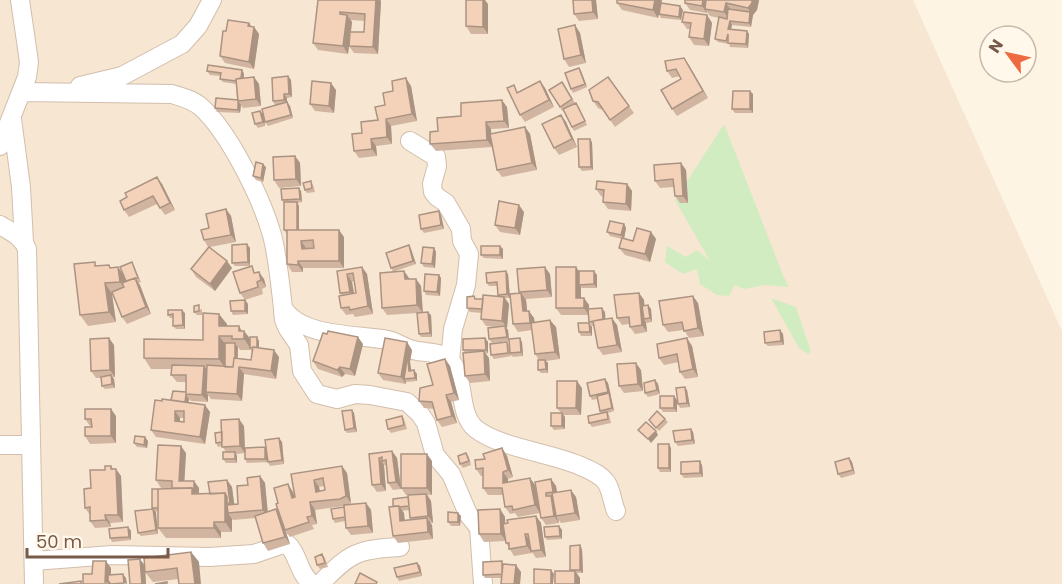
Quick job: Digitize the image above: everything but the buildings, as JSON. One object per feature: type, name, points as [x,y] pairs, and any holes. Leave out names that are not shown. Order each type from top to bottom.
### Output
[{"type":"street","points":[[0,146],[27,77],[29,62],[20,0]]},
{"type":"street","points":[[54,92],[122,76],[182,44],[198,26],[212,0]]},
{"type":"street","points":[[22,92],[172,94],[186,98],[200,106],[216,123],[256,189],[272,236],[284,320],[299,345],[302,371],[317,393],[337,399],[355,394],[407,402],[420,414],[426,423],[435,455],[452,474],[468,514],[479,528],[483,584]]},
{"type":"street","points":[[12,116],[21,187],[24,242],[27,249],[34,584]]},
{"type":"street","points":[[410,141],[436,157],[433,192],[446,203],[461,229],[462,241],[469,254],[466,285],[453,329],[450,361]]},
{"type":"street","points":[[0,225],[24,242]]},
{"type":"street","points":[[283,307],[287,315],[314,329],[389,340],[406,348],[442,356],[450,361],[455,369],[467,416],[476,428],[496,439],[570,461],[600,475],[612,493],[616,511]]},
{"type":"street","points":[[0,445],[31,445]]},
{"type":"street","points":[[34,561],[112,555],[209,557],[254,554],[286,543],[293,551],[306,579],[313,584]]},
{"type":"street","points":[[320,584],[350,555],[372,548],[400,547]]},
{"type":"shaded area","points":[[0,0],[913,0],[1062,331],[1062,584],[0,584]]},
{"type":"green space","points":[[724,124],[789,287],[765,285],[744,289],[735,285],[729,296],[717,295],[700,284],[697,269],[683,274],[665,262],[667,246],[686,257],[697,250],[710,261],[675,200]]},
{"type":"green space","points":[[771,298],[796,307],[811,352],[808,354],[799,348]]}]
